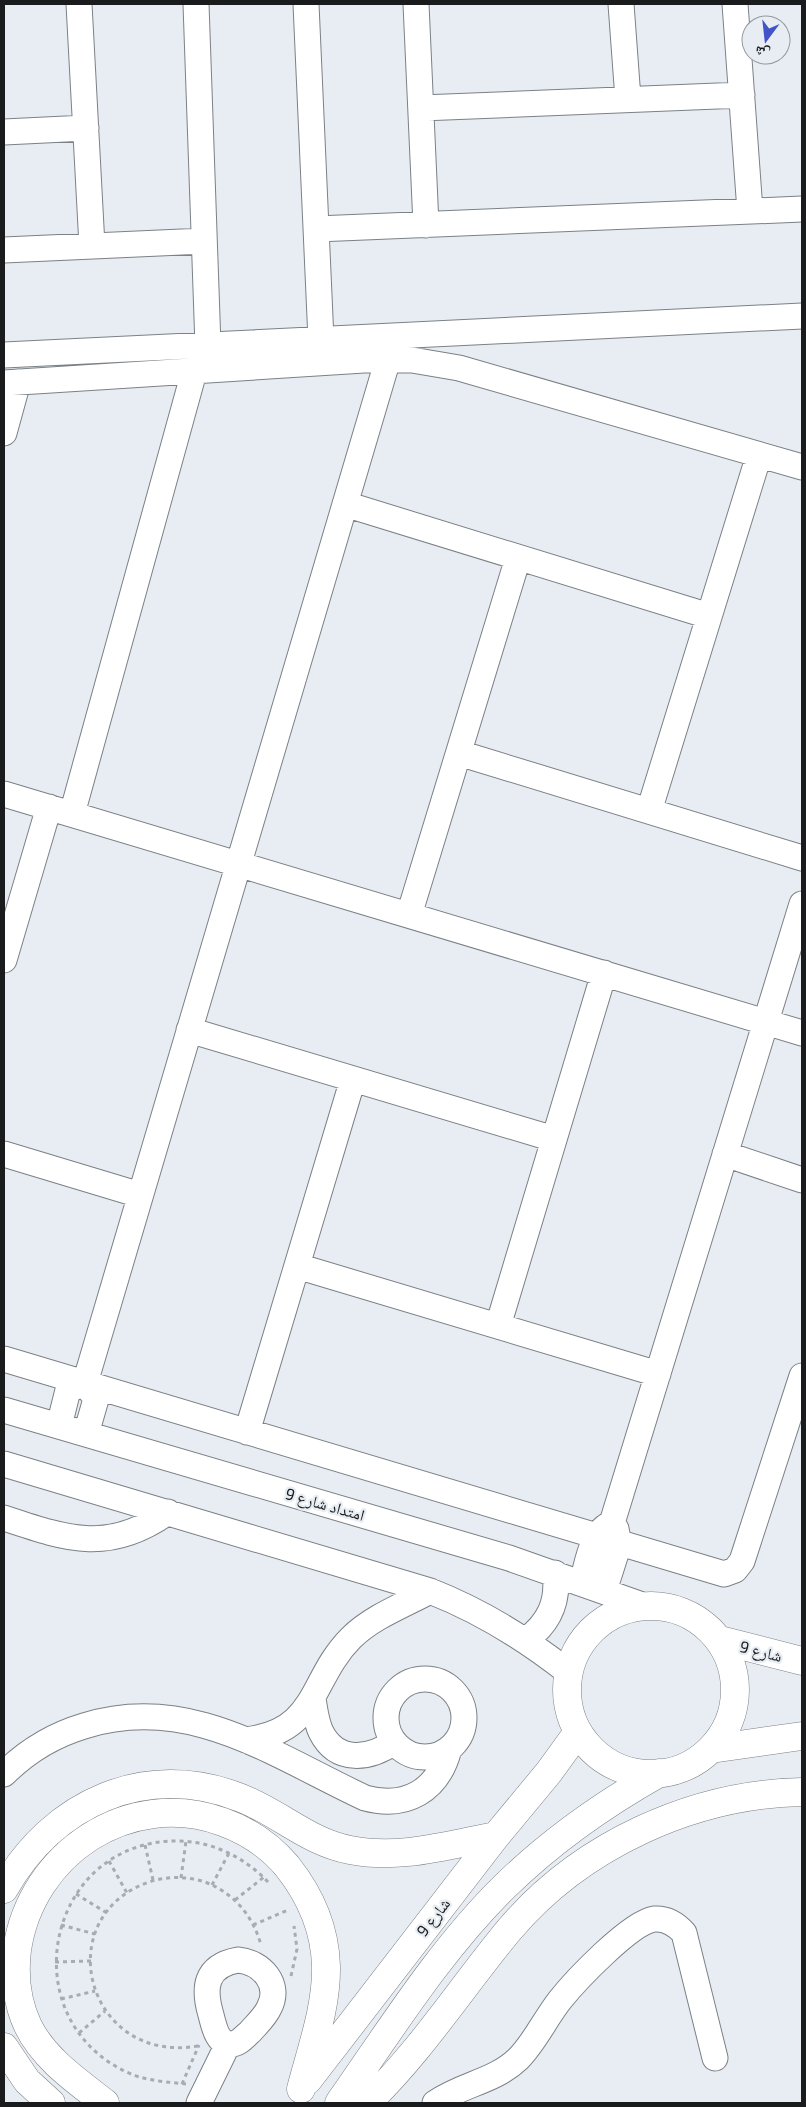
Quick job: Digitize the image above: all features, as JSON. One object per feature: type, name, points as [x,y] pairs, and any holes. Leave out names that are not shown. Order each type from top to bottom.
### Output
[{"type":"main road","points":[[645,1606],[666,1607],[699,1620],[720,1640],[732,1667],[735,1696],[728,1725],[711,1749],[687,1766],[659,1773],[646,1774],[619,1768],[596,1753],[578,1732],[569,1709],[567,1697],[568,1672],[578,1647],[595,1626],[618,1612],[645,1606]]},
{"type":"main road","name":"شارع 9","points":[[720,1640],[802,1661]]},
{"type":"main road","name":"شارع 9","points":[[296,2096],[496,1836],[549,1772],[578,1732]]},
{"type":"main road","points":[[711,1749],[802,1736]]},
{"type":"main road","name":"شارع 9","points":[[339,2103],[418,1990],[459,1938],[503,1888],[532,1861],[584,1819],[625,1792],[659,1773]]},
{"type":"main road","points":[[4,1889],[27,1853],[52,1828],[75,1811],[114,1794],[157,1785],[200,1786],[242,1798],[261,1807],[312,1838],[358,1852],[406,1853],[496,1836]]},
{"type":"main road","points":[[367,2103],[422,2044],[510,1929],[530,1908],[574,1870],[624,1838],[678,1815],[735,1800],[764,1795],[802,1792]]},
{"type":"main road","points":[[105,2103],[60,2067],[37,2041],[28,2027],[22,2011],[16,1974],[19,1936],[37,1891],[53,1867],[67,1854],[105,1828],[137,1817],[157,1814],[197,1815],[226,1823],[253,1836],[283,1861],[306,1893],[320,1929],[326,1968],[322,2006],[296,2096]]},
{"type":"main road","points":[[4,2047],[27,2081],[51,2103]]},
{"type":"street","points":[[79,4],[92,246]]},
{"type":"street","points":[[196,4],[208,346]]},
{"type":"street","points":[[306,4],[321,340]]},
{"type":"street","points":[[416,4],[426,224]]},
{"type":"street","points":[[621,4],[628,99]]},
{"type":"street","points":[[735,4],[750,211]]},
{"type":"street","points":[[421,108],[742,95]]},
{"type":"street","points":[[4,132],[86,128]]},
{"type":"street","points":[[316,229],[802,209]]},
{"type":"street","points":[[4,250],[204,241]]},
{"type":"street","points":[[4,356],[802,316]]},
{"type":"street","points":[[85,1383],[388,360]]},
{"type":"street","points":[[4,433],[11,382],[388,360],[436,363],[459,368],[802,467]]},
{"type":"street","points":[[4,960],[61,811],[194,372]]},
{"type":"street","points":[[649,811],[759,455]]},
{"type":"street","points":[[345,504],[709,616]]},
{"type":"street","points":[[409,915],[518,558]]},
{"type":"street","points":[[459,753],[802,858]]},
{"type":"street","points":[[4,794],[802,1032]]},
{"type":"street","points":[[593,1586],[802,904]]},
{"type":"street","points":[[498,1326],[604,973]]},
{"type":"street","points":[[189,1030],[554,1139]]},
{"type":"street","points":[[247,1432],[353,1079]]},
{"type":"street","points":[[4,1154],[140,1195]]},
{"type":"street","points":[[725,1154],[802,1180]]},
{"type":"street","points":[[297,1266],[658,1374]]},
{"type":"street","points":[[4,1359],[247,1432],[609,1534],[718,1574],[730,1573],[742,1561],[802,1376]]},
{"type":"street","points":[[59,1426],[68,1390],[85,1383]]},
{"type":"street","points":[[85,1383],[96,1399],[86,1434]]},
{"type":"street","name":"امتداد شارع 9","points":[[4,1410],[555,1573],[645,1606]]},
{"type":"street","points":[[4,1464],[430,1591],[479,1612],[526,1640],[568,1672]]},
{"type":"street","points":[[4,1518],[63,1537],[94,1540],[110,1538],[141,1529],[168,1512]]},
{"type":"street","points":[[526,1640],[543,1626],[554,1606],[556,1595],[555,1573]]},
{"type":"street","points":[[246,1740],[269,1736],[285,1728],[299,1717],[313,1698],[332,1660],[352,1637],[377,1619],[430,1591]]},
{"type":"street","points":[[4,1774],[26,1755],[77,1728],[114,1718],[172,1717],[209,1726],[246,1740],[365,1798],[385,1802],[409,1798],[431,1784],[443,1768],[449,1750],[461,1734],[464,1714],[459,1700],[449,1688],[431,1680],[421,1680],[402,1687],[390,1703],[387,1723],[394,1742],[401,1749],[420,1757],[435,1756],[449,1750]]},
{"type":"street","points":[[313,1698],[322,1733],[341,1752],[350,1755],[368,1756],[394,1742]]},
{"type":"street","points":[[435,2103],[456,2090],[483,2081],[508,2068],[528,2048],[560,2000],[598,1959],[638,1927],[656,1919],[669,1921],[684,1933],[714,2058]]},
{"type":"street","points":[[238,1960],[246,1961],[260,1967],[265,1973],[272,1987],[272,2002],[264,2016],[244,2038],[235,2044],[228,2044],[221,2040],[216,2031],[206,1997],[208,1982],[223,1964],[238,1960]]},
{"type":"street","points":[[204,2095],[228,2044]]},
{"type":"path","points":[[181,1878],[186,1841]]},
{"type":"path","points":[[204,2095],[165,2082],[132,2074],[102,2057],[79,2033],[61,1998],[55,1962],[61,1925],[76,1894],[91,1876],[109,1861],[132,1849],[145,1845],[186,1841],[215,1847],[229,1853],[253,1868],[273,1887]]},
{"type":"path","points":[[145,1845],[154,1880]]},
{"type":"path","points":[[212,1885],[229,1853]]},
{"type":"path","points":[[109,1861],[127,1893]]},
{"type":"path","points":[[234,1900],[264,1877]]},
{"type":"path","points":[[198,2046],[183,2049],[153,2046],[126,2033],[105,2011],[95,1991],[90,1961],[95,1934],[107,1913],[127,1893],[154,1880],[181,1878],[212,1885],[234,1900],[253,1924],[261,1945]]},
{"type":"path","points":[[76,1894],[107,1913]]},
{"type":"path","points":[[285,1904],[291,1916]]},
{"type":"path","points":[[253,1924],[288,1910]]},
{"type":"path","points":[[272,2002],[287,1986],[292,1974],[296,1948],[293,1922]]},
{"type":"path","points":[[61,1925],[95,1934]]},
{"type":"path","points":[[55,1962],[90,1961]]},
{"type":"path","points":[[61,1998],[95,1991]]},
{"type":"path","points":[[79,2033],[105,2011]]}]
